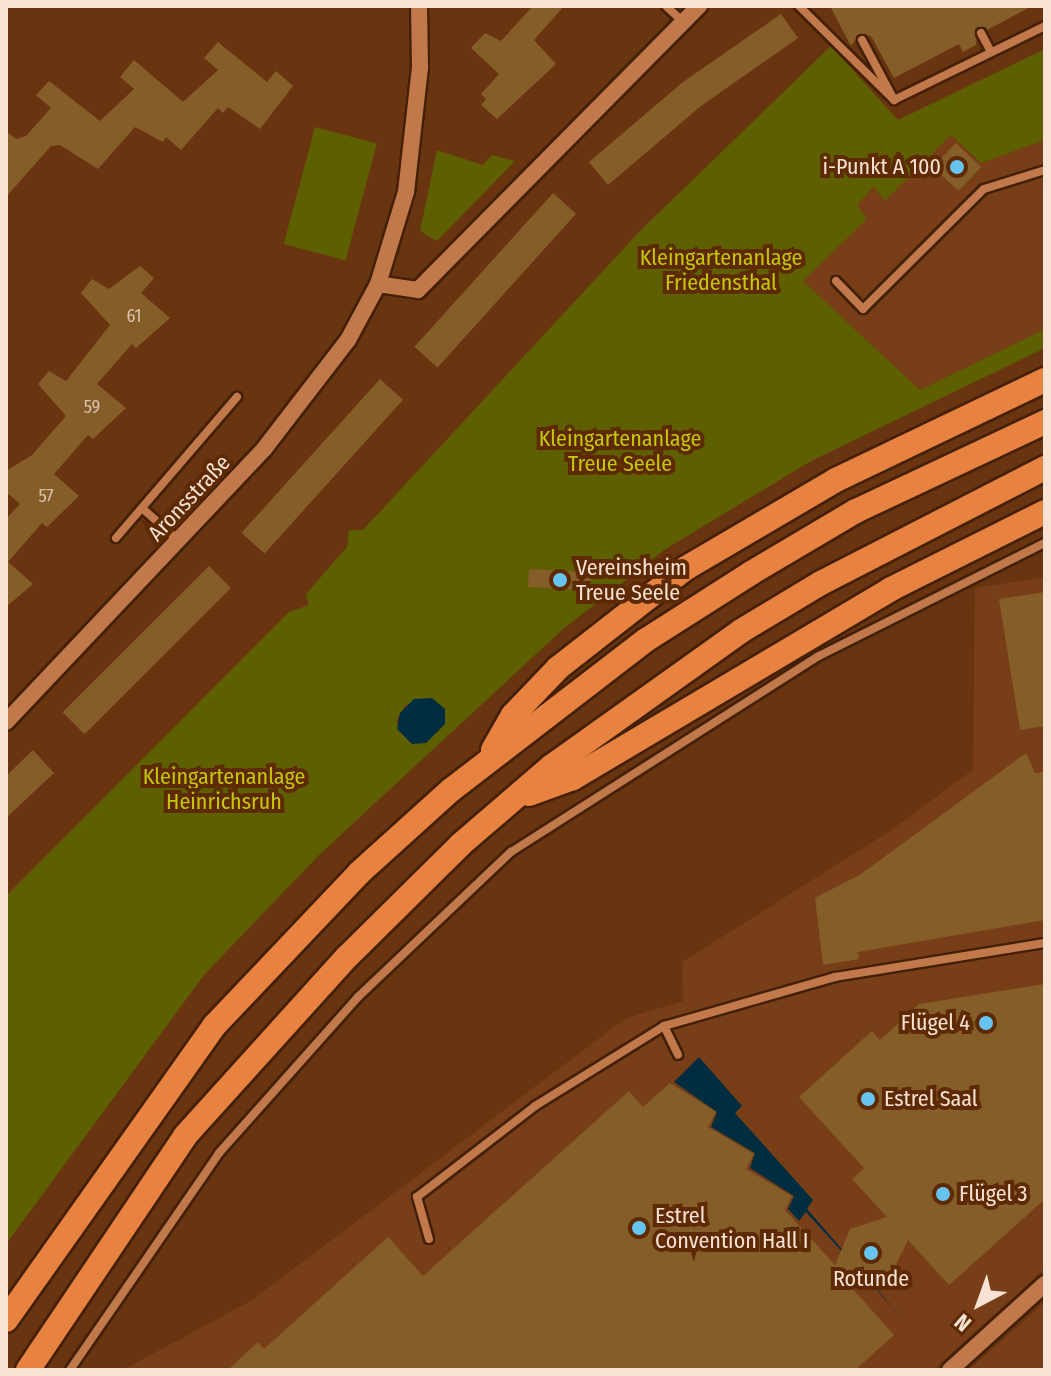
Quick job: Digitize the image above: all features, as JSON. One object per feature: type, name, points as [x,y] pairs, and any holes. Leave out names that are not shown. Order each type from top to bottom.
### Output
[{"type":"highway","points":[[486,762],[513,715],[636,602],[836,480],[1045,380]]},
{"type":"highway","points":[[6,1320],[214,1026],[359,873],[486,762],[646,640],[751,573],[856,511],[1045,422]]},
{"type":"highway","points":[[28,1370],[185,1136],[347,957],[460,845],[518,799],[552,766],[741,631],[1045,468]]},
{"type":"highway","points":[[518,799],[573,778],[859,607],[1045,512]]},
{"type":"street","name":"Aronsstraße","points":[[6,722],[179,541],[301,405],[341,351],[378,284],[406,192],[420,68],[419,6]]},
{"type":"street","points":[[378,284],[418,290],[699,6]]},
{"type":"street","points":[[950,1370],[1045,1284]]},
{"type":"lane","points":[[666,6],[683,22]]},
{"type":"lane","points":[[799,6],[894,100]]},
{"type":"lane","points":[[894,100],[1045,26]]},
{"type":"lane","points":[[981,33],[991,52]]},
{"type":"lane","points":[[862,40],[894,100]]},
{"type":"lane","points":[[836,281],[863,309],[984,189],[1045,170]]},
{"type":"lane","points":[[116,538],[237,397]]},
{"type":"lane","points":[[142,508],[179,541]]},
{"type":"lane","points":[[70,1370],[219,1153],[358,997],[511,852],[819,656],[1045,543]]},
{"type":"lane","points":[[429,1239],[417,1197],[535,1106],[664,1026],[835,977],[1045,943]]},
{"type":"lane","points":[[664,1026],[678,1055]]},
{"type":"shaded area","points":[[951,135],[981,163],[1045,140],[1045,329],[920,390],[803,281],[866,219],[857,205],[875,187],[885,201]]},
{"type":"shaded area","points":[[1045,577],[1045,1269],[933,1370],[123,1370],[252,1300],[626,1018],[683,1001],[682,962],[887,833],[973,770],[975,588]]},
{"type":"shaded area","points":[[1045,1302],[1045,1370],[969,1370]]},
{"type":"green space","points":[[831,46],[898,120],[1045,49],[1045,140],[981,163],[951,135],[885,201],[874,187],[857,205],[867,219],[803,281],[920,390],[1045,329],[1045,348],[811,461],[664,550],[562,630],[319,855],[204,975],[6,1244],[6,896],[289,612],[309,605],[306,594],[347,547],[349,530],[363,530],[641,230]],"holes":[[[406,704],[440,731],[412,744],[396,721]]]},
{"type":"green space","points":[[315,127],[377,144],[346,260],[284,244]]},
{"type":"green space","points":[[437,150],[483,165],[492,155],[515,161],[437,241],[420,231]]},
{"type":"water","points":[[432,698],[445,709],[445,724],[426,743],[412,744],[397,729],[400,713],[414,699]]},
{"type":"water","points":[[699,1057],[742,1106],[735,1113],[813,1200],[807,1209],[902,1318],[806,1212],[799,1221],[788,1209],[794,1196],[750,1168],[755,1153],[711,1127],[717,1112],[674,1082]]},
{"type":"building","points":[[533,6],[564,6],[534,40],[556,64],[497,119],[481,105],[486,99],[481,94],[499,74],[471,48],[485,33],[501,41]]},
{"type":"building","points":[[830,6],[1032,6],[987,30],[977,27],[976,45],[963,52],[959,44],[894,78],[871,36],[859,34],[851,46]]},
{"type":"building","points":[[781,14],[798,38],[701,106],[608,185],[589,162],[683,82]]},
{"type":"building","points":[[218,42],[267,82],[276,71],[293,86],[260,129],[228,107],[223,113],[218,108],[181,150],[166,137],[163,142],[135,127],[98,169],[60,145],[51,146],[6,197],[6,131],[16,139],[26,136],[51,108],[36,95],[49,81],[100,121],[134,89],[120,77],[134,60],[183,102],[218,70],[204,58]]},
{"type":"building","name":"i-Punkt A 100","points":[[956,143],[981,167],[958,191],[933,167]]},
{"type":"building","points":[[553,193],[576,214],[438,368],[414,347]]},
{"type":"building","points":[[140,266],[154,278],[141,293],[170,318],[136,348],[132,344],[97,384],[126,408],[93,439],[88,435],[54,474],[79,496],[47,527],[42,523],[8,562],[33,584],[6,607],[6,519],[20,504],[6,492],[6,471],[32,455],[66,416],[38,384],[49,371],[66,381],[110,325],[81,293],[92,279],[109,289]]},
{"type":"building","points":[[380,379],[403,400],[265,554],[241,533]]},
{"type":"building","points":[[209,566],[231,588],[85,734],[63,712]]},
{"type":"building","name":"Vereinsheim Treue Seele","points":[[529,569],[591,572],[590,590],[528,587]]},
{"type":"building","points":[[1045,592],[1045,726],[1020,730],[999,599]]},
{"type":"building","points":[[33,750],[54,773],[6,818],[6,776]]},
{"type":"building","points":[[1026,753],[1035,773],[1045,772],[1045,920],[858,952],[859,959],[823,965],[815,898],[861,874]]},
{"type":"building","points":[[1045,984],[1045,1199],[949,1285],[908,1240],[891,1275],[852,1288],[894,1335],[855,1370],[228,1370],[258,1342],[264,1349],[388,1237],[423,1276],[629,1091],[643,1107],[670,1083],[716,1112],[708,1127],[754,1154],[746,1169],[792,1196],[785,1210],[835,1265],[850,1229],[887,1217],[852,1179],[864,1168],[799,1097],[872,1031],[880,1040],[919,1004]]},
{"type":"place","name":"i-Punkt A 100","points":[[957,167]]},
{"type":"place","name":"Vereinsheim Treue Seele","points":[[560,580]]},
{"type":"place","name":"Flügel 4","points":[[986,1023]]},
{"type":"place","name":"Estrel Saal","points":[[868,1099]]},
{"type":"place","name":"Flügel 3","points":[[943,1194]]},
{"type":"place","name":"Estrel Convention Hall I","points":[[639,1228]]},
{"type":"place","name":"Rotunde","points":[[871,1253]]},
{"type":"park label","name":"Kleingartenanlage Friedensthal","points":[[721,270]]},
{"type":"park label","name":"Kleingartenanlage Treue Seele","points":[[620,450]]},
{"type":"park label","name":"Kleingartenanlage Heinrichsruh","points":[[224,788]]}]
